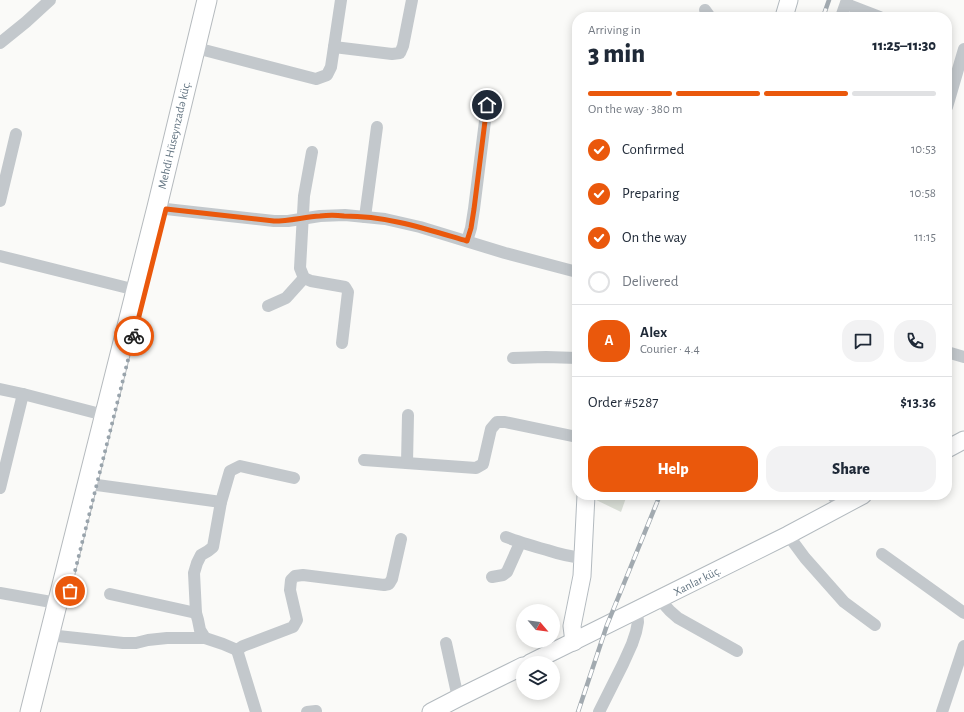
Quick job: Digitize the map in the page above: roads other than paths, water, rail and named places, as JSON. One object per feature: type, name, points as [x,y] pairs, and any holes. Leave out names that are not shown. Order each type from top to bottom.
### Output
[{"type":"main road","name":"Mehdi Hüseynzadə küç.","points":[[30,712],[157,207],[207,0]]},
{"type":"main road","name":"Mehdi Hüseynzadə küç.","points":[[40,712],[217,0]]},
{"type":"main road","points":[[785,12],[789,0]]},
{"type":"main road","points":[[952,446],[964,440]]},
{"type":"main road","points":[[574,642],[572,626],[584,558],[586,500]]},
{"type":"main road","name":"Xanlar küç.","points":[[545,656],[788,536],[837,501]]},
{"type":"main road","points":[[431,712],[516,669]]},
{"type":"street","points":[[0,43],[50,0]]},
{"type":"street","points":[[204,50],[316,79],[327,75],[331,67],[341,0]]},
{"type":"street","points":[[334,47],[392,54],[400,53],[403,46],[409,9],[412,0]]},
{"type":"street","points":[[843,12],[846,2],[869,12]]},
{"type":"street","points":[[952,89],[964,49]]},
{"type":"street","points":[[467,241],[474,209],[487,105]]},
{"type":"street","points":[[365,217],[377,126]]},
{"type":"street","points":[[0,201],[16,134]]},
{"type":"street","points":[[312,152],[304,196],[300,268],[304,278],[311,281],[345,287],[348,292],[342,343]]},
{"type":"street","points":[[166,209],[274,221],[288,221],[320,216],[345,216],[365,217],[405,223],[505,253],[572,271]]},
{"type":"street","points":[[0,256],[136,290]]},
{"type":"street","points":[[268,306],[286,298],[304,278]]},
{"type":"street","points":[[952,353],[964,357]]},
{"type":"street","points":[[513,358],[572,358]]},
{"type":"street","points":[[0,389],[104,416]]},
{"type":"street","points":[[0,488],[23,394]]},
{"type":"street","points":[[407,463],[408,416]]},
{"type":"street","points":[[364,460],[476,468],[483,464],[491,429],[497,422],[505,422],[572,436]]},
{"type":"street","points":[[205,638],[200,630],[196,613],[194,573],[201,555],[208,552],[213,547],[221,502],[230,471],[240,466],[294,478]]},
{"type":"street","points":[[97,485],[221,502]]},
{"type":"street","points":[[788,536],[805,558],[844,602],[875,625]]},
{"type":"street","points":[[506,537],[566,556],[584,558]]},
{"type":"street","points":[[237,650],[242,646],[293,627],[297,620],[290,590],[291,580],[296,576],[303,575],[384,585],[389,584],[392,579],[401,538]]},
{"type":"street","points":[[492,577],[503,575],[507,572],[520,542]]},
{"type":"street","points":[[882,554],[964,613]]},
{"type":"street","points":[[0,592],[57,603]]},
{"type":"street","points":[[110,594],[196,613]]},
{"type":"street","points":[[660,600],[678,618],[737,651]]},
{"type":"street","points":[[599,712],[624,664],[632,644],[638,622],[637,611]]},
{"type":"street","points":[[58,636],[123,643],[136,643],[167,638],[205,638],[223,644],[237,650],[256,712]]},
{"type":"street","points":[[446,643],[458,698]]},
{"type":"street","points":[[942,712],[961,665],[964,646]]},
{"type":"railway","points":[[825,12],[829,0]]},
{"type":"railway","points":[[578,712],[607,625],[658,500]]}]
